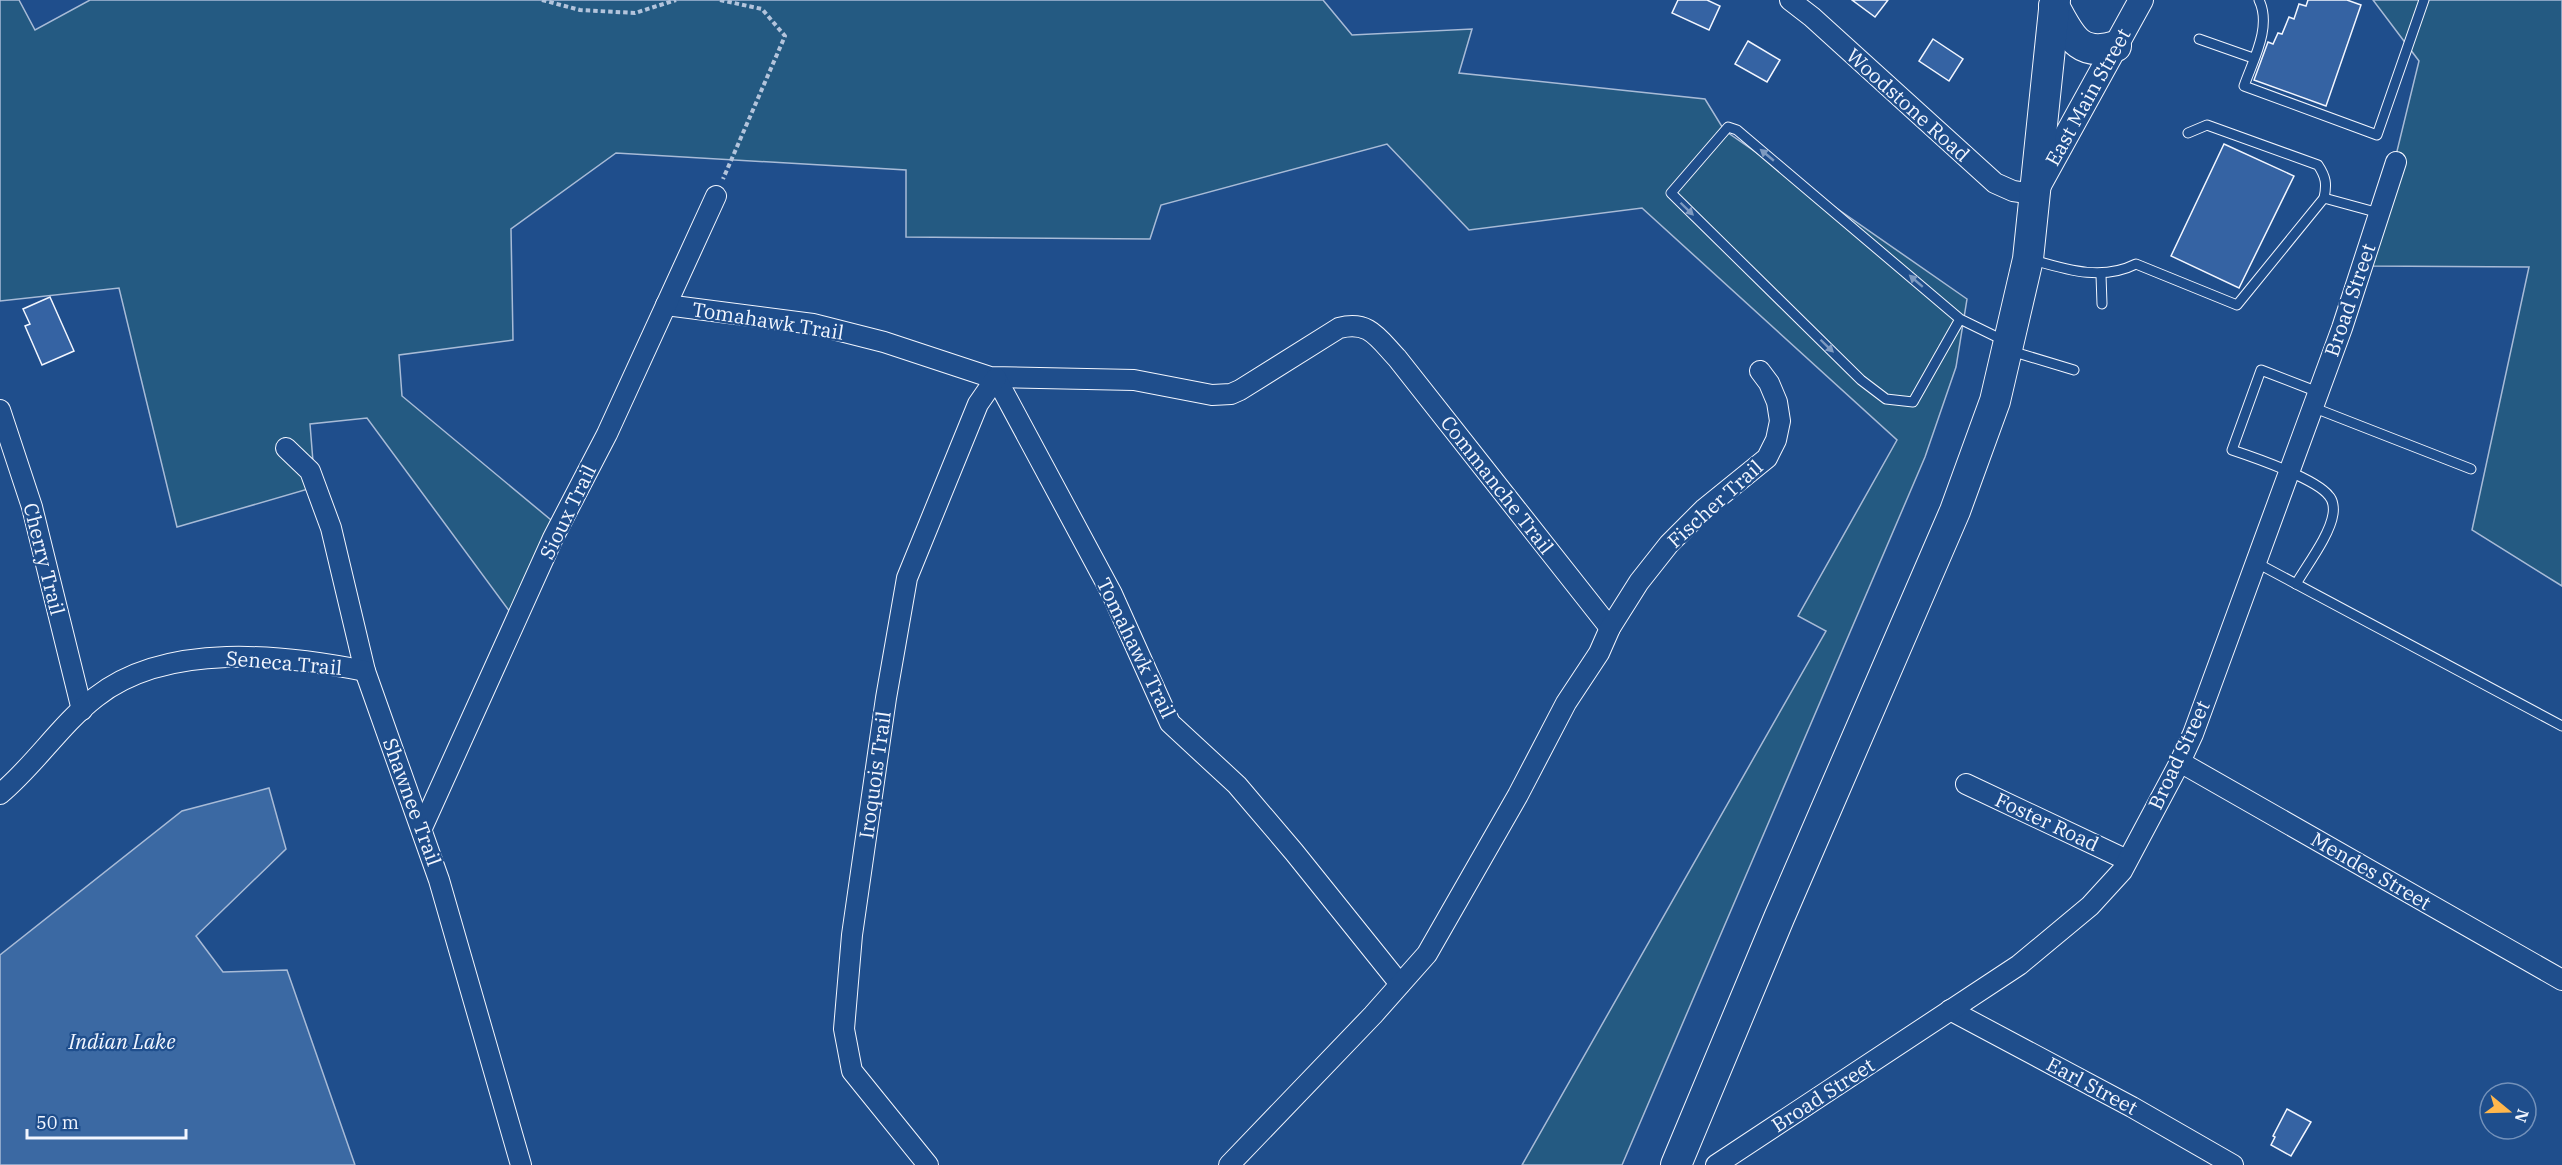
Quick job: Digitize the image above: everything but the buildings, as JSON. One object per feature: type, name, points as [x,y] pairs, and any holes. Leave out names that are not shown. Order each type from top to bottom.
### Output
[{"type":"main road","points":[[1676,1165],[1784,907],[1955,511],[1995,401],[2028,259],[2054,3]]},
{"type":"main road","points":[[2054,3],[2073,40],[2084,47],[2100,51],[2116,45]]},
{"type":"street","name":"Woodstone Road","points":[[1790,0],[1812,17],[1995,183],[2013,191],[2034,194]]},
{"type":"street","name":"East Main Street","points":[[2034,194],[2142,0]]},
{"type":"street","name":"Broad Street","points":[[1716,1165],[2019,965],[2090,906],[2122,871],[2180,762],[2342,328],[2396,162]]},
{"type":"street","name":"Sioux Trail","points":[[422,828],[553,538],[607,434],[716,196]]},
{"type":"street","name":"Tomahawk Trail","points":[[666,305],[813,324],[884,342],[996,378],[1112,594],[1170,723],[1237,785],[1400,984]]},
{"type":"street","name":"Commanche Trail","points":[[996,378],[1134,380],[1221,395],[1240,390],[1339,328],[1359,325],[1368,328],[1397,358],[1610,628]]},
{"type":"street","name":"Fischer Trail","points":[[1610,628],[1639,582],[1669,544],[1704,509],[1767,458],[1776,440],[1780,421],[1777,402],[1769,383],[1760,371]]},
{"type":"street","name":"Iroquois Trail","points":[[928,1165],[852,1071],[844,1029],[851,946],[884,710],[907,578],[978,404],[996,378]]},
{"type":"street","name":"Cherry Trail","points":[[0,411],[32,507],[81,710]]},
{"type":"street","name":"Shawnee Trail","points":[[286,448],[310,471],[331,528],[366,671],[422,828],[521,1165]]},
{"type":"street","points":[[1229,1165],[1427,954],[1566,703],[1599,653],[1610,628]]},
{"type":"street","name":"Seneca Trail","points":[[0,794],[21,777],[81,710],[98,695],[151,670],[189,660],[218,656],[330,664],[366,671]]},
{"type":"street","name":"Mendes Street","points":[[2180,762],[2562,980]]},
{"type":"street","name":"Foster Road","points":[[1966,784],[2127,860]]},
{"type":"street","name":"Earl Street","points":[[1950,1010],[2132,1107],[2232,1165]]},
{"type":"lane","points":[[2259,0],[2263,19],[2261,34],[2244,86],[2378,135],[2424,0]]},
{"type":"lane","points":[[2199,39],[2253,58]]},
{"type":"lane","points":[[2028,259],[2065,270],[2101,274],[2121,271],[2136,264],[2237,305],[2324,198],[2327,185],[2325,175],[2318,165],[2207,125],[2187,133]]},
{"type":"lane","points":[[1960,320],[1913,402],[1887,399],[1861,380],[1671,193],[1728,127],[1737,130],[1960,320],[2009,347],[2074,370]]},
{"type":"lane","points":[[2324,198],[2379,213]]},
{"type":"lane","points":[[2101,274],[2102,304]]},
{"type":"lane","points":[[2296,584],[2329,527],[2333,514],[2333,502],[2322,488],[2232,450],[2261,370],[2315,399],[2471,469]]},
{"type":"lane","points":[[2255,562],[2562,726]]},
{"type":"path","points":[[542,0],[580,10],[635,13],[676,0]]},
{"type":"path","points":[[716,196],[744,125],[785,36],[762,9],[720,0]]},
{"type":"shaded area","points":[[0,0],[19,0],[35,30],[90,0],[1323,0],[1352,35],[1472,29],[1459,73],[1705,99],[1724,130],[1967,299],[1956,367],[1925,457],[1622,1165],[1522,1165],[1826,631],[1798,616],[1897,440],[1642,208],[1469,230],[1387,144],[1161,205],[1150,239],[906,237],[906,170],[616,153],[511,229],[513,340],[399,355],[402,396],[551,520],[510,612],[367,418],[310,424],[315,487],[177,527],[119,288],[0,301]]},
{"type":"shaded area","points":[[2373,0],[2562,0],[2562,586],[2472,530],[2529,267],[2369,266],[2419,61]]},
{"type":"water","name":"Indian Lake","points":[[269,788],[286,849],[196,936],[223,972],[287,970],[355,1165],[0,1165],[0,955],[182,811]]}]
